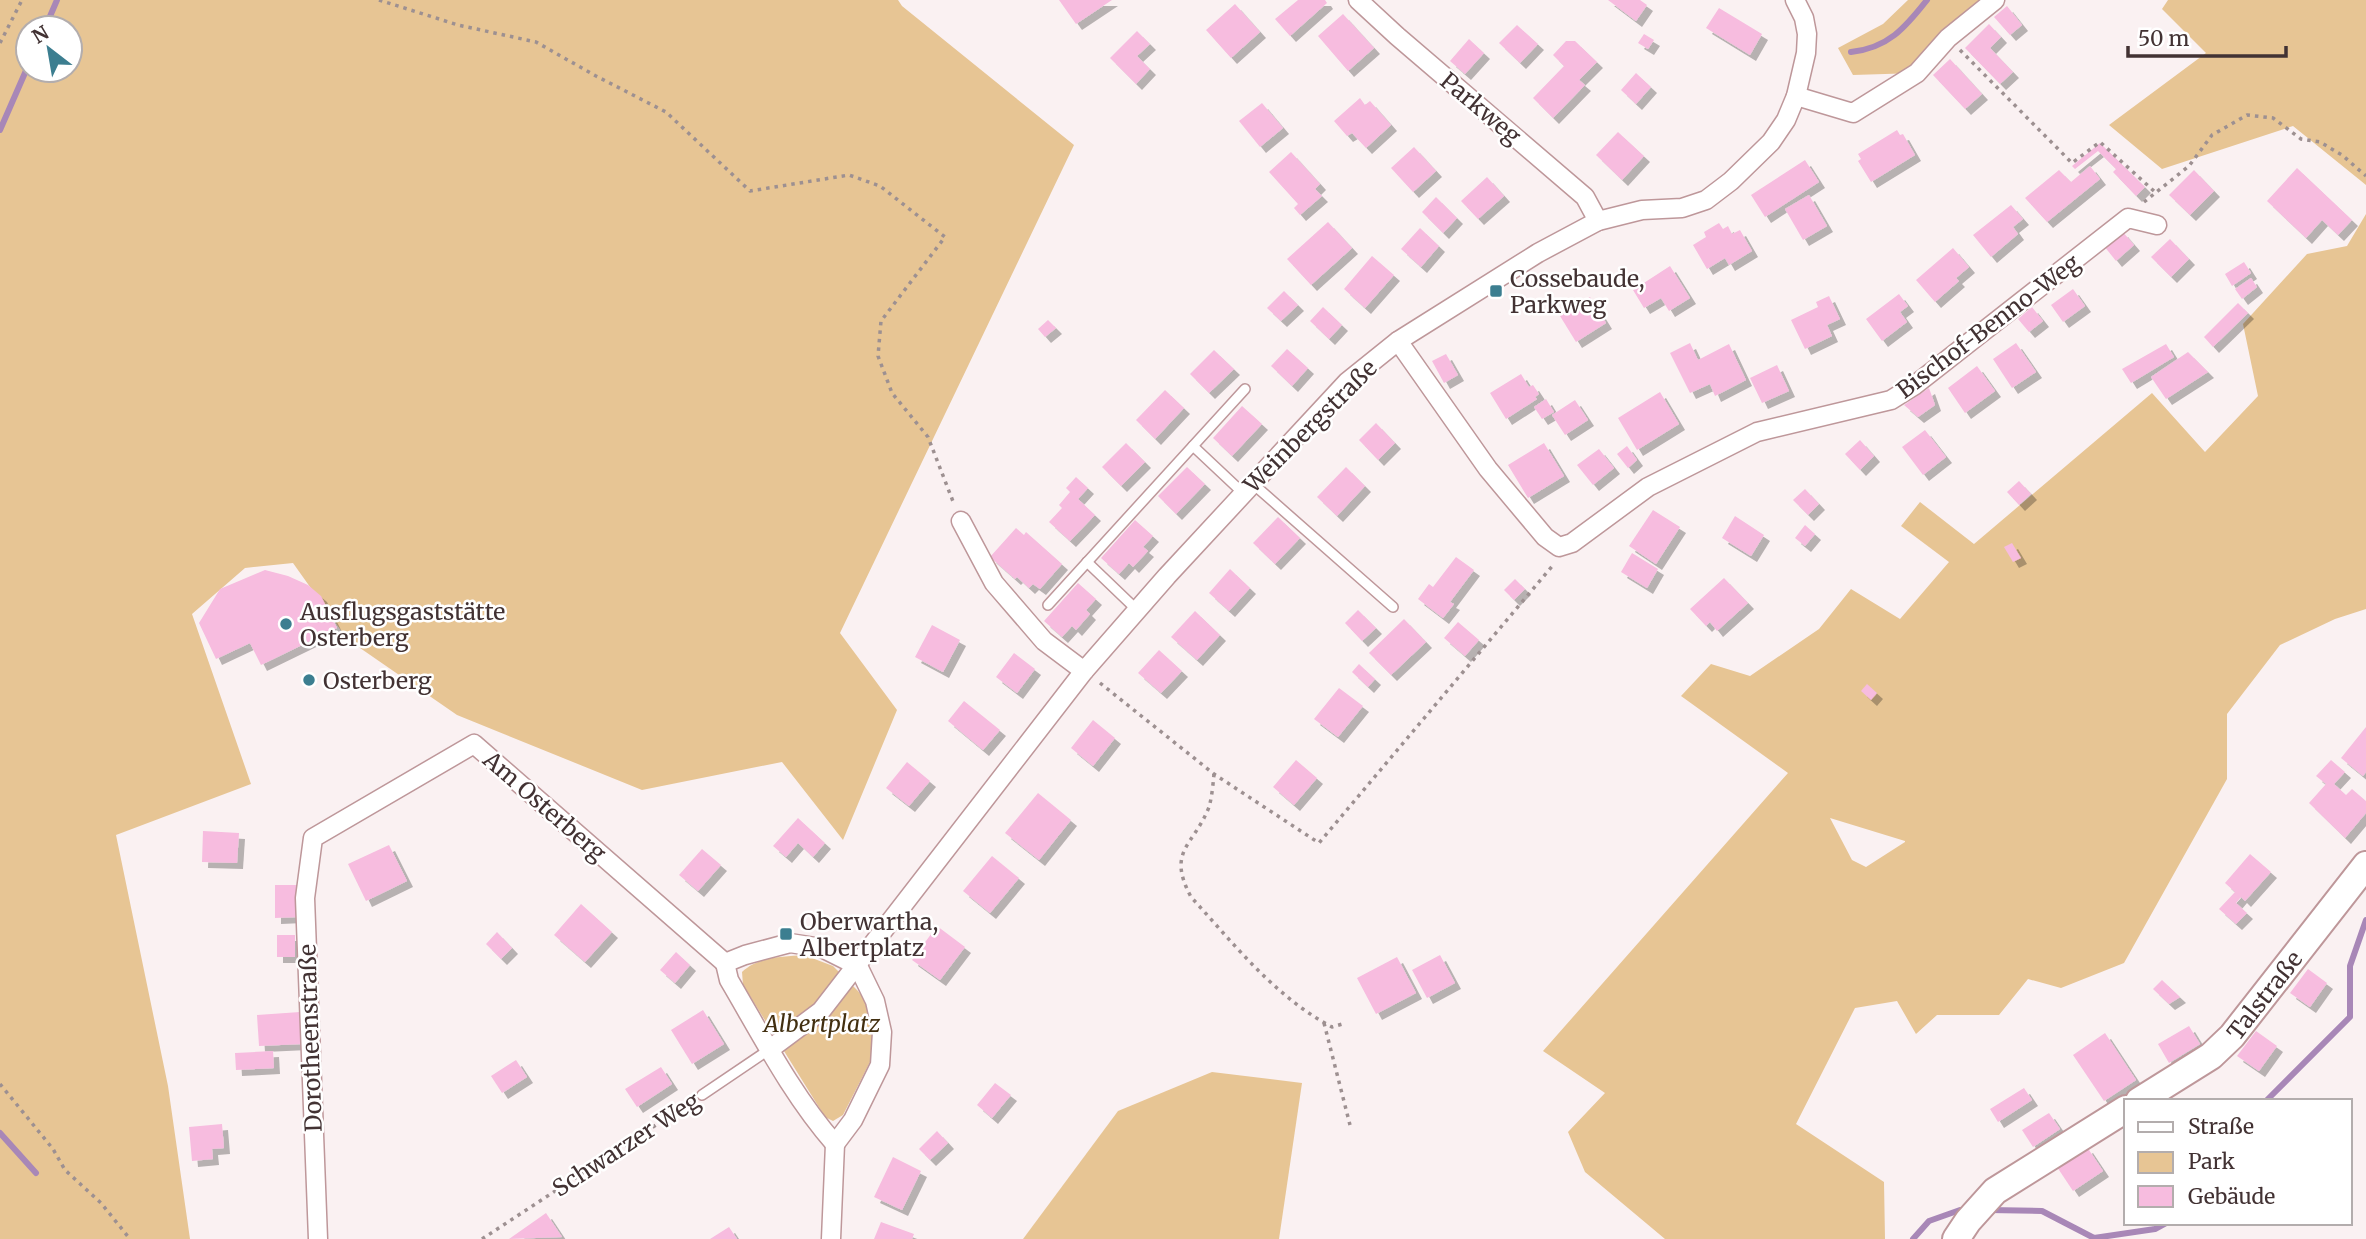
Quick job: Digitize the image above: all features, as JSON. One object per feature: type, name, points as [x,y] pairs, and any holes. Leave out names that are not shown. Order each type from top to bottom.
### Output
[{"type":"street","name":"Parkweg","points":[[1358,0],[1585,197],[1598,221]]},
{"type":"street","name":"Weinbergstraße","points":[[858,966],[1084,671],[1347,382],[1398,341],[1538,253],[1598,221],[1642,210],[1682,208],[1706,200],[1731,181],[1771,142],[1786,120],[1796,96],[1806,53],[1804,18],[1795,0]]},
{"type":"street","points":[[1796,96],[1853,113],[1917,73],[1948,38],[1995,0]]},
{"type":"street","points":[[2128,218],[2157,225]]},
{"type":"street","name":"Bischof-Benno-Weg","points":[[1398,341],[1488,469],[1545,537],[1559,547],[1572,543],[1648,486],[1757,432],[1891,400],[1915,385],[2128,218]]},
{"type":"street","points":[[961,521],[994,583],[1044,641],[1084,671]]},
{"type":"street","name":"Am Osterberg","points":[[313,838],[474,744],[725,963]]},
{"type":"street","name":"Dorotheenstraße","points":[[313,838],[305,898],[318,1239]]},
{"type":"street","name":"Talstraße","points":[[2143,1099],[2211,1056],[2232,1036],[2366,865]]},
{"type":"street","points":[[831,1239],[835,1144],[853,1120],[880,1065],[882,1032],[874,1001],[858,966],[822,947],[790,943],[745,954],[725,963],[729,980],[769,1049],[816,1122],[835,1144]]},
{"type":"street","points":[[769,1049],[821,1012],[858,966]]},
{"type":"street","points":[[1962,1230],[1995,1191],[2124,1110]]},
{"type":"lane","points":[[1048,604],[1245,389]]},
{"type":"lane","points":[[1193,446],[1393,607]]},
{"type":"lane","points":[[1087,562],[1137,610]]},
{"type":"lane","name":"Schwarzer Weg","points":[[702,1095],[769,1049]]},
{"type":"path","points":[[0,43],[22,0]]},
{"type":"path","points":[[379,0],[458,25],[536,42],[666,112],[750,191],[849,175],[880,186],[945,237],[881,321],[878,356],[892,393],[928,437],[961,521]]},
{"type":"path","points":[[1948,38],[2072,163],[2100,142],[2155,192]]},
{"type":"path","points":[[2128,218],[2155,192],[2189,166],[2212,135],[2247,115],[2273,118],[2301,139],[2320,142],[2342,155],[2366,176]]},
{"type":"path","points":[[1084,671],[1214,774],[1319,843],[1556,562]]},
{"type":"path","points":[[1214,774],[1209,806],[1186,845],[1180,864],[1183,881],[1191,897],[1288,999],[1332,1027],[1346,1023]]},
{"type":"path","points":[[1324,1023],[1350,1125]]},
{"type":"path","points":[[0,1083],[53,1150],[65,1170],[101,1203],[130,1239]]},
{"type":"path","name":"Schwarzer Weg","points":[[482,1239],[702,1095]]},
{"type":"green space","points":[[0,0],[898,0],[1074,145],[840,633],[897,710],[843,840],[782,762],[642,790],[457,715],[347,639],[293,563],[245,568],[192,614],[251,784],[116,835],[168,1086],[190,1239],[0,1239]]},
{"type":"green space","points":[[1908,0],[1996,0],[1917,73],[1853,75],[1838,48],[1883,24]]},
{"type":"green space","points":[[2168,0],[2366,0],[2366,185],[2293,126],[2162,169],[2109,125],[2206,53],[2162,9]]},
{"type":"green space","points":[[2366,214],[2366,609],[2335,619],[2280,645],[2227,714],[2227,779],[2124,963],[2061,988],[2028,979],[1999,1015],[1937,1015],[1916,1034],[1897,1001],[1855,1008],[1796,1124],[1884,1182],[1885,1239],[1665,1239],[1585,1172],[1568,1132],[1605,1093],[1543,1051],[1788,773],[1681,696],[1711,664],[1750,676],[1819,629],[1851,589],[1900,619],[1949,562],[1901,526],[1920,502],[1974,544],[2152,393],[2205,452],[2258,396],[2243,324],[2307,254],[2347,246]],"holes":[[[1830,818],[1905,841],[1866,867],[1852,860]]]},
{"type":"green space","name":"Albertplatz","points":[[804,955],[833,966],[858,991],[864,999],[875,1033],[871,1060],[843,1115],[833,1121],[825,1117],[743,985],[742,972],[756,963],[772,958]]},
{"type":"green space","points":[[1212,1072],[1302,1083],[1279,1239],[1023,1239],[1118,1111]]},
{"type":"building","points":[[1059,0],[1112,0],[1076,24]]},
{"type":"building","points":[[1298,0],[1325,0],[1327,3],[1290,36],[1275,19]]},
{"type":"building","points":[[1608,0],[1640,0],[1647,5],[1636,21]]},
{"type":"building","points":[[1235,4],[1260,32],[1231,58],[1206,30]]},
{"type":"building","points":[[2007,6],[2022,25],[2010,35],[1994,17]]},
{"type":"building","points":[[1719,8],[1762,34],[1750,55],[1706,28]]},
{"type":"building","points":[[1343,14],[1374,48],[1348,71],[1318,36]]},
{"type":"building","points":[[1989,24],[2001,37],[1990,48],[2013,72],[2000,84],[1965,48]]},
{"type":"building","points":[[1517,25],[1538,44],[1520,63],[1499,43]]},
{"type":"building","points":[[1137,31],[1150,44],[1137,56],[1150,69],[1136,84],[1110,58]]},
{"type":"building","points":[[1644,34],[1654,40],[1648,49],[1638,43]]},
{"type":"building","points":[[1469,39],[1484,53],[1465,74],[1450,61]]},
{"type":"building","points":[[1566,41],[1575,41],[1597,62],[1579,80],[1585,85],[1553,118],[1533,98],[1564,66],[1553,55]]},
{"type":"building","points":[[1950,59],[1982,94],[1965,109],[1933,75]]},
{"type":"building","points":[[1636,73],[1651,87],[1636,104],[1621,90]]},
{"type":"building","points":[[1360,98],[1365,105],[1370,101],[1391,125],[1366,148],[1352,133],[1347,136],[1334,121]]},
{"type":"building","points":[[1262,103],[1283,128],[1260,147],[1239,121]]},
{"type":"building","points":[[1897,130],[1900,135],[1903,134],[1915,155],[1871,182],[1858,161],[1861,159],[1858,154]]},
{"type":"building","points":[[1618,132],[1644,156],[1622,180],[1596,155]]},
{"type":"building","points":[[2100,143],[2145,187],[2136,196],[2113,172],[2116,169],[2098,151],[2075,169],[2072,166]]},
{"type":"building","points":[[1414,147],[1436,171],[1413,192],[1391,168]]},
{"type":"building","points":[[1291,152],[1320,184],[1315,189],[1322,196],[1300,215],[1294,208],[1298,204],[1269,172]]},
{"type":"building","points":[[1805,160],[1819,182],[1765,217],[1751,195]]},
{"type":"building","points":[[2090,166],[2100,179],[2047,222],[2025,198],[2059,170],[2071,182]]},
{"type":"building","points":[[2297,168],[2352,220],[2338,235],[2322,220],[2306,238],[2267,201]]},
{"type":"building","points":[[2194,170],[2214,191],[2190,215],[2169,195]]},
{"type":"building","points":[[1487,177],[1504,196],[1478,219],[1461,201]]},
{"type":"building","points":[[1809,195],[1827,226],[1803,240],[1785,209]]},
{"type":"building","points":[[1436,197],[1457,218],[1443,233],[1422,212]]},
{"type":"building","points":[[2011,205],[2023,219],[2013,227],[2018,234],[1991,257],[1973,235]]},
{"type":"building","points":[[1328,222],[1352,248],[1311,285],[1287,259]]},
{"type":"building","points":[[1719,223],[1723,229],[1728,226],[1732,234],[1740,230],[1752,251],[1729,265],[1725,258],[1707,269],[1693,245],[1706,237],[1704,232]]},
{"type":"building","points":[[1420,228],[1439,246],[1421,267],[1401,249]]},
{"type":"building","points":[[2122,231],[2134,245],[2116,261],[2104,246]]},
{"type":"building","points":[[2170,239],[2189,259],[2171,277],[2151,257]]},
{"type":"building","points":[[1953,248],[1969,267],[1956,278],[1959,281],[1935,302],[1916,280]]},
{"type":"building","points":[[1372,256],[1394,275],[1365,308],[1344,289]]},
{"type":"building","points":[[2244,262],[2251,273],[2232,286],[2225,274]]},
{"type":"building","points":[[1670,266],[1690,298],[1669,311],[1661,298],[1644,308],[1633,290]]},
{"type":"building","points":[[2251,278],[2257,287],[2242,299],[2235,289]]},
{"type":"building","points":[[2073,289],[2085,306],[2063,322],[2051,305]]},
{"type":"building","points":[[1284,291],[1298,305],[1281,321],[1267,308]]},
{"type":"building","points":[[1899,294],[1908,306],[1900,312],[1907,322],[1882,341],[1866,319]]},
{"type":"building","points":[[1829,296],[1840,319],[1827,325],[1832,336],[1805,349],[1791,320],[1818,307],[1816,302]]},
{"type":"building","points":[[1590,297],[1606,323],[1576,342],[1560,316]]},
{"type":"building","points":[[2238,303],[2248,313],[2213,347],[2204,337]]},
{"type":"building","points":[[1323,307],[1342,325],[1329,339],[1310,321]]},
{"type":"building","points":[[2032,307],[2043,321],[2029,332],[2018,319]]},
{"type":"building","points":[[1048,320],[1056,328],[1045,337],[1038,329]]},
{"type":"building","points":[[1690,343],[1698,360],[1729,344],[1746,380],[1715,396],[1710,384],[1690,393],[1670,353]]},
{"type":"building","points":[[2016,343],[2036,372],[2012,388],[1993,359]]},
{"type":"building","points":[[2166,344],[2174,357],[2131,383],[2122,369]]},
{"type":"building","points":[[1287,349],[1308,368],[1292,386],[1271,366]]},
{"type":"building","points":[[1214,350],[1234,369],[1209,393],[1190,374]]},
{"type":"building","points":[[2188,352],[2208,372],[2166,399],[2151,377]]},
{"type":"building","points":[[1446,354],[1458,375],[1444,383],[1432,361]]},
{"type":"building","points":[[1777,365],[1789,391],[1762,403],[1750,378]]},
{"type":"building","points":[[1977,366],[1995,391],[1965,413],[1948,388]]},
{"type":"building","points":[[1521,374],[1529,387],[1533,385],[1539,394],[1535,397],[1537,399],[1506,419],[1490,393]]},
{"type":"building","points":[[1929,388],[1935,405],[1918,417],[1904,405]]},
{"type":"building","points":[[1165,390],[1184,408],[1155,439],[1136,420]]},
{"type":"building","points":[[1660,392],[1679,424],[1637,450],[1618,418]]},
{"type":"building","points":[[1546,399],[1554,412],[1542,419],[1534,407]]},
{"type":"building","points":[[1575,400],[1588,420],[1565,435],[1552,415]]},
{"type":"building","points":[[1242,406],[1262,424],[1232,456],[1213,438]]},
{"type":"building","points":[[1376,423],[1395,443],[1378,460],[1359,440]]},
{"type":"building","points":[[1925,430],[1946,457],[1923,475],[1902,447]]},
{"type":"building","points":[[1860,440],[1874,456],[1860,470],[1845,454]]},
{"type":"building","points":[[1126,443],[1145,462],[1121,486],[1102,467]]},
{"type":"building","points":[[1544,443],[1564,476],[1528,498],[1508,465]]},
{"type":"building","points":[[1627,446],[1637,460],[1628,468],[1617,454]]},
{"type":"building","points":[[1599,449],[1614,468],[1593,485],[1577,465]]},
{"type":"building","points":[[1187,467],[1205,484],[1176,514],[1158,496]]},
{"type":"building","points":[[1346,467],[1365,486],[1337,516],[1317,497]]},
{"type":"building","points":[[1076,477],[1088,488],[1078,499],[1095,515],[1070,541],[1049,522],[1062,508],[1059,505],[1070,492],[1066,488]]},
{"type":"building","points":[[2019,481],[2031,494],[2019,505],[2007,492]]},
{"type":"building","points":[[1805,489],[1819,504],[1808,515],[1793,500]]},
{"type":"building","points":[[1653,510],[1680,527],[1656,564],[1629,546]]},
{"type":"building","points":[[1735,516],[1764,535],[1751,556],[1722,538]]},
{"type":"building","points":[[1278,517],[1300,538],[1275,564],[1253,543]]},
{"type":"building","points":[[1135,520],[1153,536],[1143,547],[1148,551],[1133,567],[1129,563],[1119,574],[1101,558]]},
{"type":"building","points":[[1805,525],[1815,534],[1805,546],[1795,538]]},
{"type":"building","points":[[1016,528],[1024,535],[1026,532],[1062,564],[1040,589],[1033,584],[1029,588],[990,557]]},
{"type":"building","points":[[2012,543],[2021,558],[2013,562],[2004,547]]},
{"type":"building","points":[[1632,553],[1658,569],[1647,588],[1621,572]]},
{"type":"building","points":[[1456,557],[1474,570],[1450,602],[1454,604],[1443,618],[1418,599],[1429,584],[1433,587]]},
{"type":"building","points":[[1230,569],[1250,588],[1229,611],[1209,593]]},
{"type":"building","points":[[265,570],[308,585],[321,596],[337,628],[261,665],[250,643],[216,659],[199,623],[220,589]]},
{"type":"building","points":[[1724,578],[1748,603],[1717,631],[1710,622],[1706,626],[1690,609]]},
{"type":"building","points":[[1515,579],[1525,589],[1514,600],[1504,590]]},
{"type":"building","points":[[1078,583],[1096,599],[1086,610],[1090,614],[1076,630],[1072,626],[1062,637],[1044,621]]},
{"type":"building","points":[[1358,610],[1376,628],[1362,641],[1345,623]]},
{"type":"building","points":[[1195,611],[1220,635],[1197,660],[1171,637]]},
{"type":"building","points":[[1404,619],[1426,642],[1391,675],[1369,653]]},
{"type":"building","points":[[1458,622],[1479,640],[1465,656],[1444,638]]},
{"type":"building","points":[[932,625],[960,640],[943,672],[915,657]]},
{"type":"building","points":[[1159,650],[1182,671],[1161,693],[1138,673]]},
{"type":"building","points":[[1014,653],[1035,669],[1017,693],[996,677]]},
{"type":"building","points":[[1359,664],[1375,679],[1368,687],[1352,672]]},
{"type":"building","points":[[1867,684],[1877,693],[1871,700],[1861,691]]},
{"type":"building","points":[[1339,688],[1363,706],[1338,737],[1314,719]]},
{"type":"building","points":[[964,701],[1000,730],[983,750],[948,721]]},
{"type":"building","points":[[1093,720],[1115,738],[1093,766],[1071,748]]},
{"type":"building","points":[[2366,727],[2366,772],[2363,776],[2341,758]]},
{"type":"building","points":[[1296,760],[1317,778],[1294,805],[1273,787]]},
{"type":"building","points":[[2331,760],[2345,772],[2334,784],[2346,795],[2352,789],[2366,801],[2366,813],[2345,838],[2309,803],[2326,784],[2316,776]]},
{"type":"building","points":[[907,762],[930,781],[909,806],[886,788]]},
{"type":"building","points":[[1038,793],[1071,820],[1039,860],[1005,833]]},
{"type":"building","points":[[798,818],[825,843],[813,857],[798,843],[786,857],[773,846]]},
{"type":"building","points":[[203,831],[239,833],[237,863],[202,862]]},
{"type":"building","points":[[389,845],[407,881],[366,901],[348,864]]},
{"type":"building","points":[[702,849],[721,865],[698,891],[679,875]]},
{"type":"building","points":[[2250,854],[2271,872],[2245,901],[2241,897],[2236,903],[2247,913],[2236,924],[2219,909],[2235,892],[2225,883]]},
{"type":"building","points":[[992,856],[1019,878],[990,913],[963,891]]},
{"type":"building","points":[[275,885],[297,885],[298,917],[275,918]]},
{"type":"building","points":[[581,904],[612,932],[585,962],[554,935]]},
{"type":"building","points":[[937,926],[965,947],[940,980],[912,960]]},
{"type":"building","points":[[497,932],[512,948],[501,959],[486,944]]},
{"type":"building","points":[[277,935],[295,935],[295,957],[277,957]]},
{"type":"building","points":[[676,952],[690,965],[675,983],[660,970]]},
{"type":"building","points":[[1440,955],[1455,983],[1427,998],[1412,970]]},
{"type":"building","points":[[1397,957],[1416,993],[1376,1014],[1357,978]]},
{"type":"building","points":[[2308,969],[2327,983],[2310,1007],[2290,993]]},
{"type":"building","points":[[2162,980],[2180,997],[2169,1004],[2153,989]]},
{"type":"building","points":[[703,1010],[724,1044],[692,1064],[671,1030]]},
{"type":"building","points":[[300,1012],[302,1044],[259,1046],[257,1015]]},
{"type":"building","points":[[2189,1026],[2200,1044],[2169,1063],[2158,1044]]},
{"type":"building","points":[[2256,1031],[2277,1046],[2259,1071],[2237,1056]]},
{"type":"building","points":[[2105,1033],[2136,1080],[2104,1101],[2073,1055]]},
{"type":"building","points":[[273,1051],[274,1068],[236,1070],[235,1053]]},
{"type":"building","points":[[516,1060],[527,1077],[502,1093],[491,1076]]},
{"type":"building","points":[[661,1067],[672,1084],[637,1107],[625,1089]]},
{"type":"building","points":[[995,1083],[1011,1095],[992,1118],[977,1105]]},
{"type":"building","points":[[2024,1088],[2032,1100],[1998,1122],[1990,1109]]},
{"type":"building","points":[[2049,1113],[2060,1129],[2033,1147],[2022,1130]]},
{"type":"building","points":[[222,1124],[224,1148],[212,1149],[213,1159],[192,1161],[189,1127]]},
{"type":"building","points":[[937,1131],[948,1143],[930,1160],[919,1149]]},
{"type":"building","points":[[2087,1147],[2103,1171],[2073,1191],[2057,1167]]},
{"type":"building","points":[[893,1157],[921,1171],[902,1210],[874,1197]]},
{"type":"building","points":[[546,1213],[562,1237],[509,1239]]},
{"type":"building","points":[[881,1222],[914,1234],[912,1239],[874,1239]]},
{"type":"building","points":[[729,1227],[737,1239],[710,1239]]},
{"type":"waterway","points":[[51,14],[57,0]]},
{"type":"waterway","points":[[1851,52],[1875,46],[1895,35],[1927,0]]},
{"type":"waterway","points":[[0,130],[20,84]]},
{"type":"waterway","points":[[2268,1099],[2350,1017],[2350,966],[2366,920]]},
{"type":"waterway","points":[[0,1133],[36,1173]]},
{"type":"waterway","points":[[1913,1239],[1929,1221],[1967,1210]]},
{"type":"waterway","points":[[1989,1210],[2042,1211],[2094,1238],[2155,1229],[2162,1225]]},
{"type":"place","name":"Cossebaude, Parkweg","points":[[1496,291]]},
{"type":"place","name":"Ausflugsgaststätte Osterberg","points":[[286,624]]},
{"type":"place","name":"Osterberg","points":[[309,680]]},
{"type":"place","name":"Oberwartha, Albertplatz","points":[[786,934]]}]
